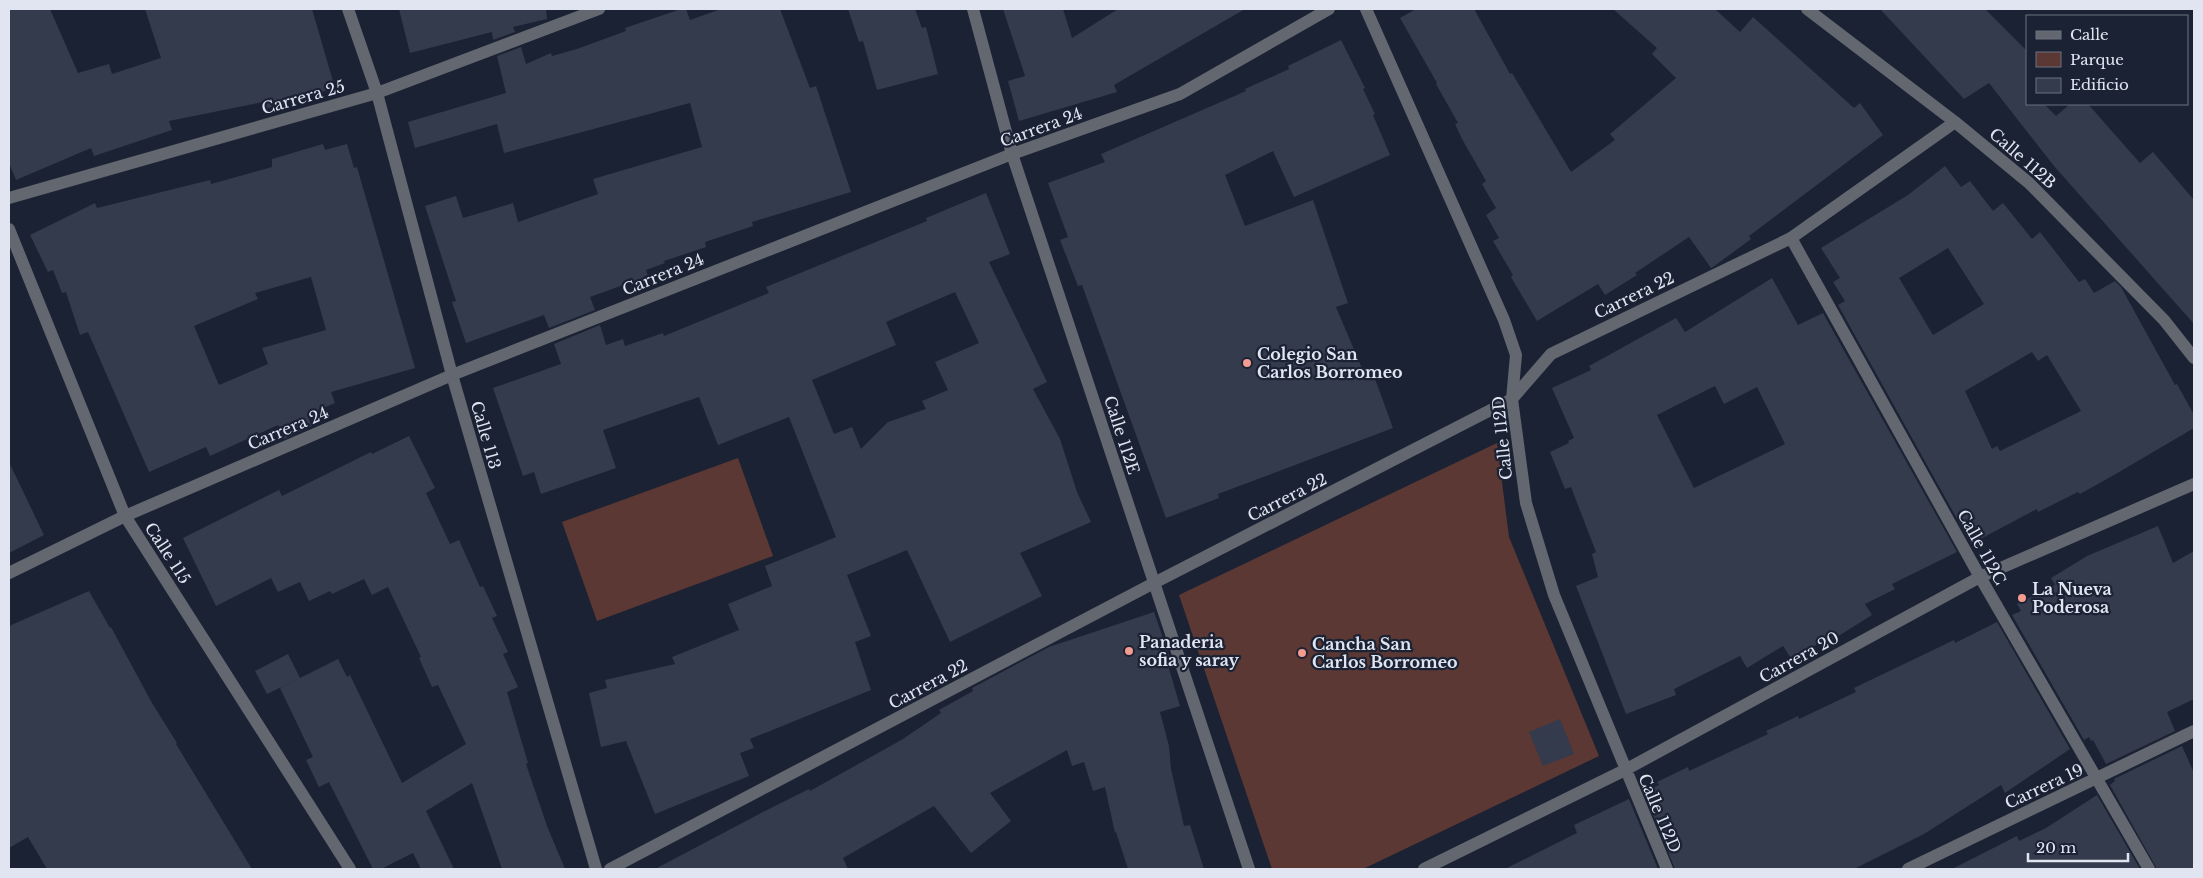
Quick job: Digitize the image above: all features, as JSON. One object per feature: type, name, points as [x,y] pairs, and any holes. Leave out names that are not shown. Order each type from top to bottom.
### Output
[{"type":"street","name":"Calle 113","points":[[348,9],[377,93],[452,375],[596,869]]},
{"type":"street","name":"Carrera 25","points":[[9,198],[377,93],[599,9]]},
{"type":"street","name":"Calle 112E","points":[[973,9],[1012,154],[1249,869]]},
{"type":"street","name":"Carrera 24","points":[[9,573],[125,516],[452,375],[1012,154],[1180,94],[1329,9]]},
{"type":"street","name":"Calle 112D","points":[[1366,9],[1504,320],[1516,355],[1512,400],[1529,512],[1554,595],[1667,869]]},
{"type":"street","name":"Calle 112B","points":[[1807,9],[1955,122],[2029,183],[2164,320],[2194,358]]},
{"type":"street","name":"Carrera 22","points":[[610,869],[1154,583],[1512,400],[1551,354],[1791,238],[1955,122]]},
{"type":"street","name":"Calle 115","points":[[9,229],[125,516],[350,869]]},
{"type":"street","name":"Calle 112C","points":[[1791,238],[1980,577],[2150,869]]},
{"type":"street","name":"Carrera 20","points":[[1424,869],[1625,770],[1980,577],[2194,484]]},
{"type":"street","name":"Carrera 19","points":[[1908,869],[2098,779],[2194,731]]},
{"type":"green space","points":[[1497,443],[1509,537],[1599,756],[1363,869],[1272,869],[1179,595]]},
{"type":"green space","points":[[738,458],[773,556],[597,621],[562,522]]},
{"type":"building","points":[[9,9],[50,9],[78,73],[109,64],[112,74],[161,58],[145,9],[312,9],[335,88],[265,109],[263,102],[169,121],[172,130],[94,156],[91,148],[16,180],[9,163]]},
{"type":"building","points":[[399,9],[546,9],[547,19],[513,27],[515,32],[493,40],[492,32],[410,53]]},
{"type":"building","points":[[686,9],[690,20],[721,9],[780,9],[810,88],[816,86],[851,192],[752,222],[753,226],[705,242],[706,247],[664,261],[665,263],[646,270],[648,276],[590,297],[595,310],[549,328],[544,315],[466,343],[452,302],[456,301],[425,206],[456,196],[463,218],[513,203],[518,222],[598,194],[593,179],[702,147],[690,103],[504,153],[497,124],[415,148],[408,122],[506,93],[497,56],[521,47],[526,64],[551,53],[552,56],[577,49],[626,31],[625,28]]},
{"type":"building","points":[[848,9],[915,9],[922,28],[926,27],[938,74],[877,90],[863,41],[859,42]]},
{"type":"building","points":[[1003,9],[1063,9],[1072,38],[1118,9],[1245,9],[1114,85],[1117,92],[1019,121],[1008,81],[1025,76]]},
{"type":"building","points":[[1416,9],[1474,9],[1510,74],[1512,73],[1571,172],[1615,140],[1610,134],[1676,78],[1652,54],[1657,48],[1613,9],[1715,9],[1740,32],[1753,17],[1854,108],[1860,103],[1883,135],[1749,236],[1751,239],[1713,267],[1711,268],[1689,237],[1635,273],[1637,275],[1605,295],[1598,284],[1537,321],[1511,277],[1513,275],[1493,241],[1499,238],[1486,215],[1496,208],[1482,184],[1486,181],[1462,139],[1455,124],[1458,123],[1437,83],[1400,18]]},
{"type":"building","points":[[1880,9],[1985,9],[2026,50],[2026,105],[2045,105],[2056,116],[2069,105],[2089,105],[2140,163],[2153,152],[2194,200],[2194,324],[2054,166],[1989,83],[1964,99]]},
{"type":"building","name":"Colegio San Carlos Borromeo","points":[[1341,40],[1365,88],[1363,89],[1375,114],[1373,115],[1390,155],[1294,197],[1273,151],[1225,175],[1245,226],[1313,200],[1348,303],[1336,307],[1366,378],[1374,376],[1393,428],[1218,494],[1219,498],[1166,518],[1082,285],[1078,286],[1060,240],[1068,237],[1048,183],[1105,162],[1101,154],[1246,91],[1245,89],[1289,69],[1288,66]]},
{"type":"building","points":[[323,144],[325,150],[347,144],[354,168],[357,167],[415,368],[331,392],[335,403],[307,415],[312,426],[284,439],[278,425],[210,456],[206,447],[149,472],[88,332],[80,335],[66,292],[62,293],[53,270],[48,272],[30,235],[95,203],[97,208],[210,180],[211,184],[272,167],[272,159]],"holes":[[[311,277],[326,330],[262,348],[268,364],[219,385],[194,326],[258,299],[255,293]]]},
{"type":"building","points":[[1945,166],[1961,187],[1970,181],[1993,211],[2003,203],[2032,239],[2040,232],[2079,282],[2085,279],[2094,293],[2115,281],[2121,287],[2175,385],[2177,384],[2194,415],[2194,428],[2080,494],[2078,492],[2038,512],[2037,509],[1971,544],[1838,305],[1845,301],[1833,282],[1840,278],[1821,248],[1908,195]],"holes":[[[1948,248],[1984,304],[1933,335],[1899,278]],[[2032,352],[2038,361],[2047,355],[2081,411],[2000,451],[1997,446],[1992,449],[1965,391]]]},
{"type":"building","points":[[986,193],[1010,254],[989,262],[1047,382],[1033,389],[1060,439],[1077,492],[1091,522],[1020,553],[1042,596],[950,642],[907,550],[847,575],[871,636],[855,642],[871,690],[750,739],[754,748],[740,753],[749,776],[655,814],[626,741],[601,747],[589,693],[607,688],[605,680],[675,664],[672,657],[739,630],[728,604],[772,586],[765,566],[836,537],[789,417],[718,445],[699,397],[603,430],[616,468],[541,494],[534,472],[523,476],[493,388],[561,364],[554,344],[600,325],[606,345],[623,339],[625,346],[663,333],[664,336],[769,293],[766,287],[927,221],[926,218]],"holes":[[[955,292],[979,343],[935,362],[948,390],[922,401],[926,409],[888,422],[861,449],[852,427],[834,434],[812,380],[896,345],[886,322]]]},
{"type":"building","points":[[1772,278],[1798,325],[1823,313],[1957,552],[1892,584],[1895,589],[1865,604],[1872,615],[1832,640],[1830,636],[1792,660],[1783,646],[1747,668],[1740,656],[1674,689],[1676,695],[1626,714],[1576,586],[1598,577],[1592,554],[1596,552],[1571,487],[1565,489],[1550,452],[1569,443],[1568,441],[1574,438],[1552,388],[1591,370],[1589,366],[1676,318],[1685,332]],"holes":[[[1715,386],[1724,404],[1757,387],[1785,444],[1694,488],[1657,415]]]},
{"type":"building","points":[[409,436],[435,488],[426,493],[450,544],[459,540],[480,587],[483,586],[497,616],[492,618],[508,652],[503,654],[518,687],[507,692],[528,763],[526,764],[547,826],[565,869],[502,869],[472,783],[426,811],[454,869],[421,869],[413,853],[381,869],[373,869],[329,782],[319,787],[306,760],[313,757],[280,688],[338,659],[347,677],[350,675],[402,783],[466,744],[438,685],[432,687],[419,658],[421,657],[388,587],[372,595],[364,579],[332,594],[330,591],[309,601],[300,582],[278,592],[271,578],[216,606],[183,538],[279,490],[282,496],[371,452],[372,454]]},
{"type":"building","points":[[9,462],[44,535],[9,553]]},
{"type":"building","points":[[2158,526],[2173,563],[2194,551],[2194,699],[2167,712],[2175,731],[2106,764],[2093,740],[2091,741],[2089,737],[2084,740],[2012,615],[2021,611],[2017,604],[2055,585],[2051,578],[2087,556]]},
{"type":"building","points":[[89,591],[176,744],[252,869],[47,869],[28,837],[9,848],[9,626]]},
{"type":"building","points":[[1154,612],[1171,661],[1167,662],[1180,706],[1160,712],[1169,746],[1171,769],[1184,826],[1190,825],[1204,869],[1128,869],[1115,833],[1105,787],[1093,791],[1084,762],[1072,766],[1067,750],[990,793],[1011,821],[971,853],[934,806],[843,858],[848,869],[655,869],[763,812],[809,789],[810,791],[903,739],[941,713],[939,710],[973,691],[972,688],[1049,647]]},
{"type":"building","points":[[1997,622],[2070,749],[2005,793],[2001,785],[1924,834],[1854,869],[1675,869],[1644,792],[1659,785],[1657,782],[1688,767],[1689,771],[1768,734],[1766,731],[1798,716],[1799,719],[1856,692],[1854,688],[1954,640],[1955,643]]},
{"type":"building","points":[[288,654],[300,678],[267,694],[255,671]]},
{"type":"building","points":[[1560,719],[1574,754],[1543,766],[1529,732]]},
{"type":"building","points":[[2182,746],[2194,773],[2194,869],[2157,869],[2110,785],[2115,781],[2114,779]]},
{"type":"building","points":[[2097,795],[2140,869],[1952,869],[2017,836],[2019,841],[2046,828]]},
{"type":"building","points":[[1629,799],[1658,869],[1505,869],[1577,833],[1574,825]]},
{"type":"place","name":"Colegio San Carlos Borromeo","points":[[1247,363]]},
{"type":"place","name":"La Nueva Poderosa","points":[[2022,598]]},
{"type":"place","name":"Panaderia sofia y saray","points":[[1129,651]]},
{"type":"place","name":"Cancha San Carlos Borromeo","points":[[1302,653]]}]
